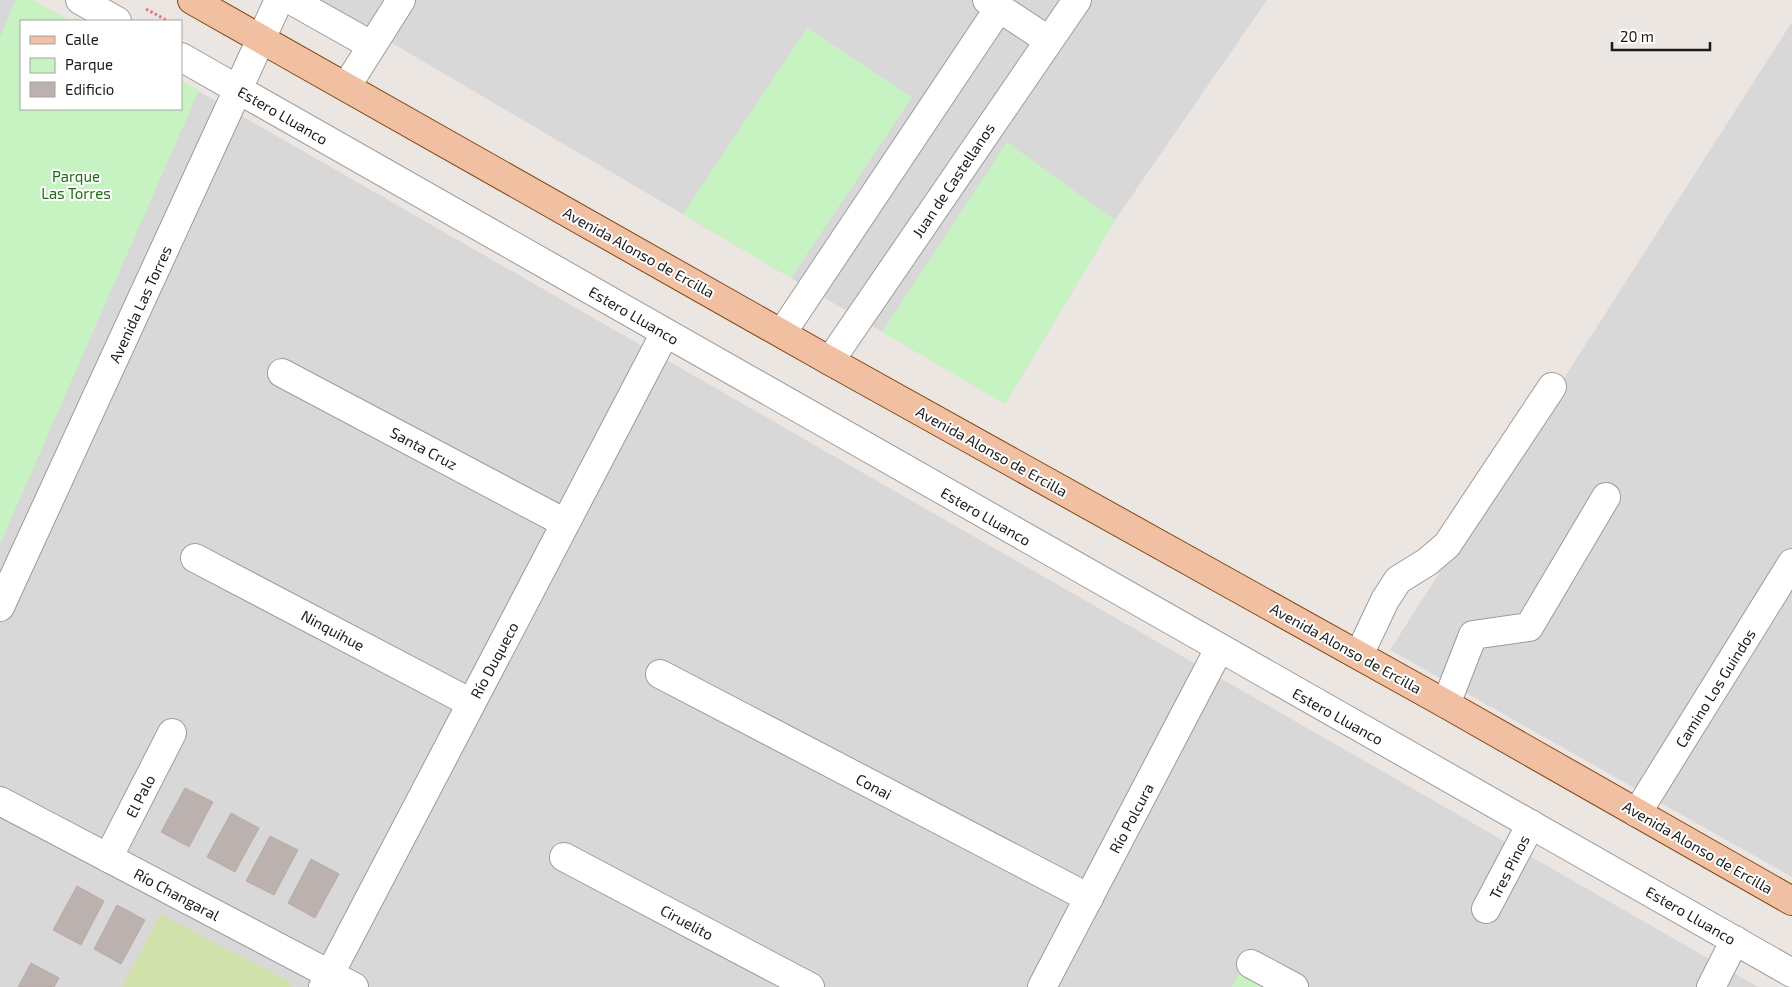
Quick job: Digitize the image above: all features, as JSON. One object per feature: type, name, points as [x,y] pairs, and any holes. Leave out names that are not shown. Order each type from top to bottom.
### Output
[{"type":"main road","name":"Avenida Alonso de Ercilla","points":[[192,0],[830,360],[1359,655],[1792,901]]},
{"type":"street","points":[[80,0],[116,20]]},
{"type":"street","name":"Avenida Las Torres","points":[[0,607],[279,0]]},
{"type":"street","points":[[291,0],[362,40]]},
{"type":"street","points":[[346,86],[401,0]]},
{"type":"street","name":"Juan de Castellanos","points":[[830,360],[1077,0]]},
{"type":"street","points":[[782,333],[993,4],[1048,40]]},
{"type":"street","name":"Estero Lluanco","points":[[182,58],[1219,649],[1792,973]]},
{"type":"street","name":"Río Duqueco","points":[[326,981],[665,333]]},
{"type":"street","name":"Santa Cruz","points":[[282,372],[565,523]]},
{"type":"street","points":[[1359,655],[1385,600],[1398,580],[1427,562],[1447,544],[1552,387]]},
{"type":"street","points":[[1446,704],[1473,635],[1529,627],[1606,497]]},
{"type":"street","name":"Ninquihue","points":[[195,558],[472,703]]},
{"type":"street","name":"Camino Los Guindos","points":[[1637,813],[1792,563]]},
{"type":"street","name":"Río Polcura","points":[[1042,987],[1219,649]]},
{"type":"street","name":"Conai","points":[[660,674],[1089,898]]},
{"type":"street","name":"El Palo","points":[[108,858],[172,733]]},
{"type":"street","name":"Río Changaral","points":[[0,802],[108,858],[326,981],[354,987]]},
{"type":"street","name":"Tres Pinos","points":[[1486,909],[1531,824]]},
{"type":"street","name":"Ciruelito","points":[[564,857],[810,987]]},
{"type":"street","points":[[1710,987],[1735,940]]},
{"type":"street","points":[[1252,964],[1294,987]]},
{"type":"path","points":[[145,8],[166,20]]},
{"type":"shaded area","points":[[0,0],[32,0],[69,20],[20,20],[20,110],[182,110],[182,82],[1758,987],[0,987]]},
{"type":"shaded area","points":[[319,0],[1267,0],[1115,220],[1005,404]]},
{"type":"shaded area","points":[[1792,22],[1792,877],[1390,650]]},
{"type":"green space","name":"Parque Las Torres","points":[[16,0],[32,0],[69,20],[20,20],[20,110],[182,110],[182,82],[199,90],[0,544],[0,37]]},
{"type":"green space","points":[[807,28],[912,97],[791,278],[683,214]]},
{"type":"green space","points":[[1007,142],[1115,220],[1005,404],[882,332]]},
{"type":"green space","points":[[160,914],[292,983],[291,987],[122,987]]},
{"type":"green space","points":[[1239,974],[1264,987],[1232,987]]},
{"type":"building","points":[[185,788],[213,802],[189,847],[161,832]]},
{"type":"building","points":[[231,813],[259,828],[235,872],[207,857]]},
{"type":"building","points":[[270,836],[298,850],[274,895],[246,881]]},
{"type":"building","points":[[311,859],[339,874],[315,918],[288,903]]},
{"type":"building","points":[[77,886],[104,901],[81,945],[53,930]]},
{"type":"building","points":[[117,905],[145,920],[121,964],[94,949]]},
{"type":"building","points":[[31,963],[59,978],[54,987],[18,987]]}]
